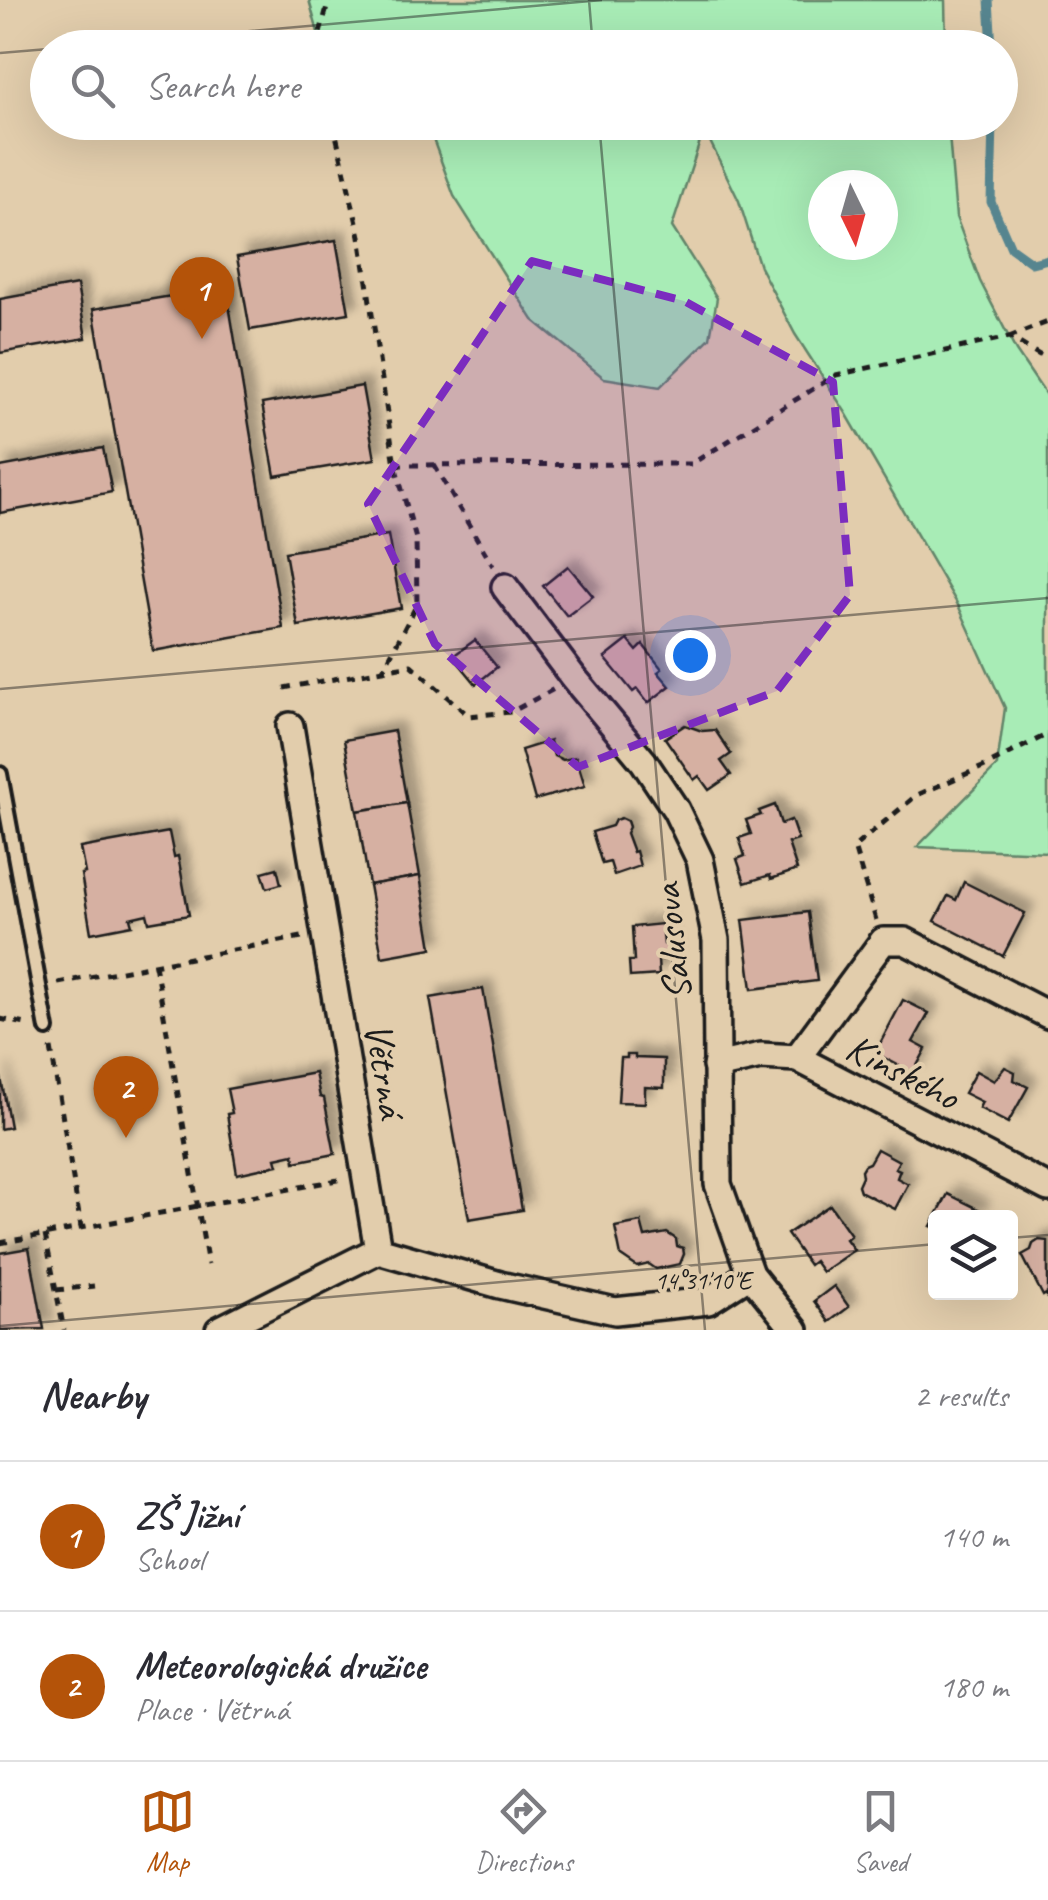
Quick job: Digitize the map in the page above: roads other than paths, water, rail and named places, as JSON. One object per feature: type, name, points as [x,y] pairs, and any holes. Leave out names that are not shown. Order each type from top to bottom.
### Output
[{"type":"street","name":"Salusova","points":[[505,587],[644,762],[676,810],[700,860],[716,940],[718,1184],[750,1274],[796,1330]]},
{"type":"street","name":"Větrná","points":[[290,726],[378,1250]]},
{"type":"street","points":[[797,1058],[883,941],[904,941],[1048,1015]]},
{"type":"street","name":"Kinského","points":[[716,1066],[760,1056],[797,1058],[1048,1188]]},
{"type":"street","points":[[219,1330],[378,1250],[500,1285],[615,1311],[708,1301],[750,1274]]},
{"type":"lane","points":[[0,774],[47,1029]]},
{"type":"waterway","points":[[989,0],[991,30]]},
{"type":"waterway","points":[[993,140],[991,202],[1011,248],[1032,263],[1048,259]]},
{"type":"place","name":"ZŠ Jižní","points":[[202,339]]},
{"type":"place","name":"Meteorologická družice","points":[[126,1138]]}]
